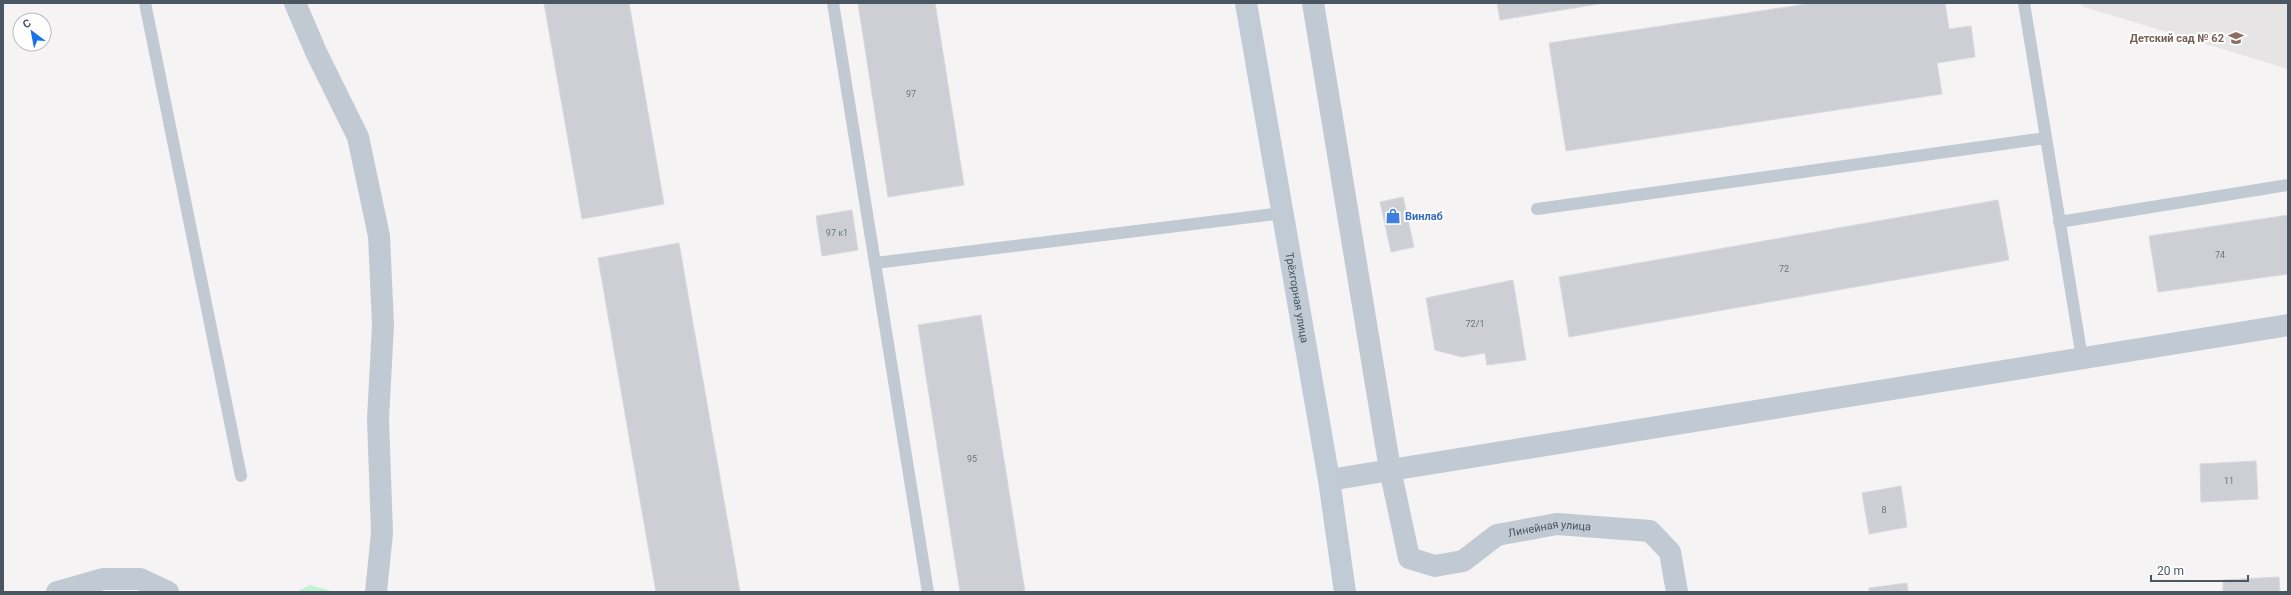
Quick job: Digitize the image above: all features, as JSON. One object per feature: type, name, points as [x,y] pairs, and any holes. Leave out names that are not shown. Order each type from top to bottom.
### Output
[{"type":"main road","name":"Трёхгорная улица","points":[[1246,3],[1329,480],[1345,592]]},
{"type":"street","points":[[295,3],[316,52],[358,137],[379,236],[383,325],[378,419],[382,533],[376,592]]},
{"type":"street","points":[[1313,3],[1390,469]]},
{"type":"street","points":[[1329,480],[2288,325]]},
{"type":"street","name":"Линейная улица","points":[[1390,469],[1409,558],[1436,566],[1463,561],[1497,535],[1557,524],[1650,531],[1670,552],[1677,592]]},
{"type":"street","points":[[57,592],[103,579],[140,579],[168,592]]},
{"type":"lane","points":[[145,3],[241,476]]},
{"type":"lane","points":[[833,3],[928,592]]},
{"type":"lane","points":[[2024,3],[2082,358]]},
{"type":"lane","points":[[1537,209],[2046,138]]},
{"type":"lane","points":[[2059,222],[2288,186]]},
{"type":"lane","points":[[875,263],[1283,213]]},
{"type":"shaded area","name":"Детский сад № 62","points":[[2081,3],[2288,3],[2288,69],[2081,6]]},
{"type":"green space","points":[[310,585],[335,592],[296,592]]},
{"type":"building","points":[[544,3],[629,3],[664,204],[582,219]]},
{"type":"building","points":[[858,3],[935,3],[964,185],[888,197]]},
{"type":"building","points":[[1497,3],[1605,3],[1500,20]]},
{"type":"building","points":[[1813,3],[1945,3],[1949,29],[1971,26],[1975,57],[1937,63],[1942,94],[1566,151],[1549,43]]},
{"type":"building","points":[[1403,197],[1414,247],[1391,252],[1380,202]]},
{"type":"building","points":[[1998,200],[2009,260],[1569,337],[1559,277]]},
{"type":"building","points":[[852,210],[858,250],[822,256],[816,216]]},
{"type":"building","points":[[2288,215],[2288,274],[2158,292],[2149,236]]},
{"type":"building","points":[[679,243],[740,592],[656,592],[598,258]]},
{"type":"building","points":[[1513,280],[1526,360],[1487,365],[1485,353],[1462,357],[1435,350],[1426,298]]},
{"type":"building","points":[[981,315],[1025,592],[960,592],[918,325]]},
{"type":"building","points":[[2256,461],[2258,499],[2201,502],[2200,464]]},
{"type":"building","points":[[1901,486],[1907,527],[1869,534],[1862,493]]},
{"type":"building","points":[[2279,577],[2280,592],[2223,592],[2223,580]]},
{"type":"building","points":[[1907,583],[1908,592],[1869,592],[1869,588]]},
{"type":"place","name":"Детский сад № 62","points":[[2236,38]]},
{"type":"place","name":"Винлаб","points":[[1393,216]]}]
